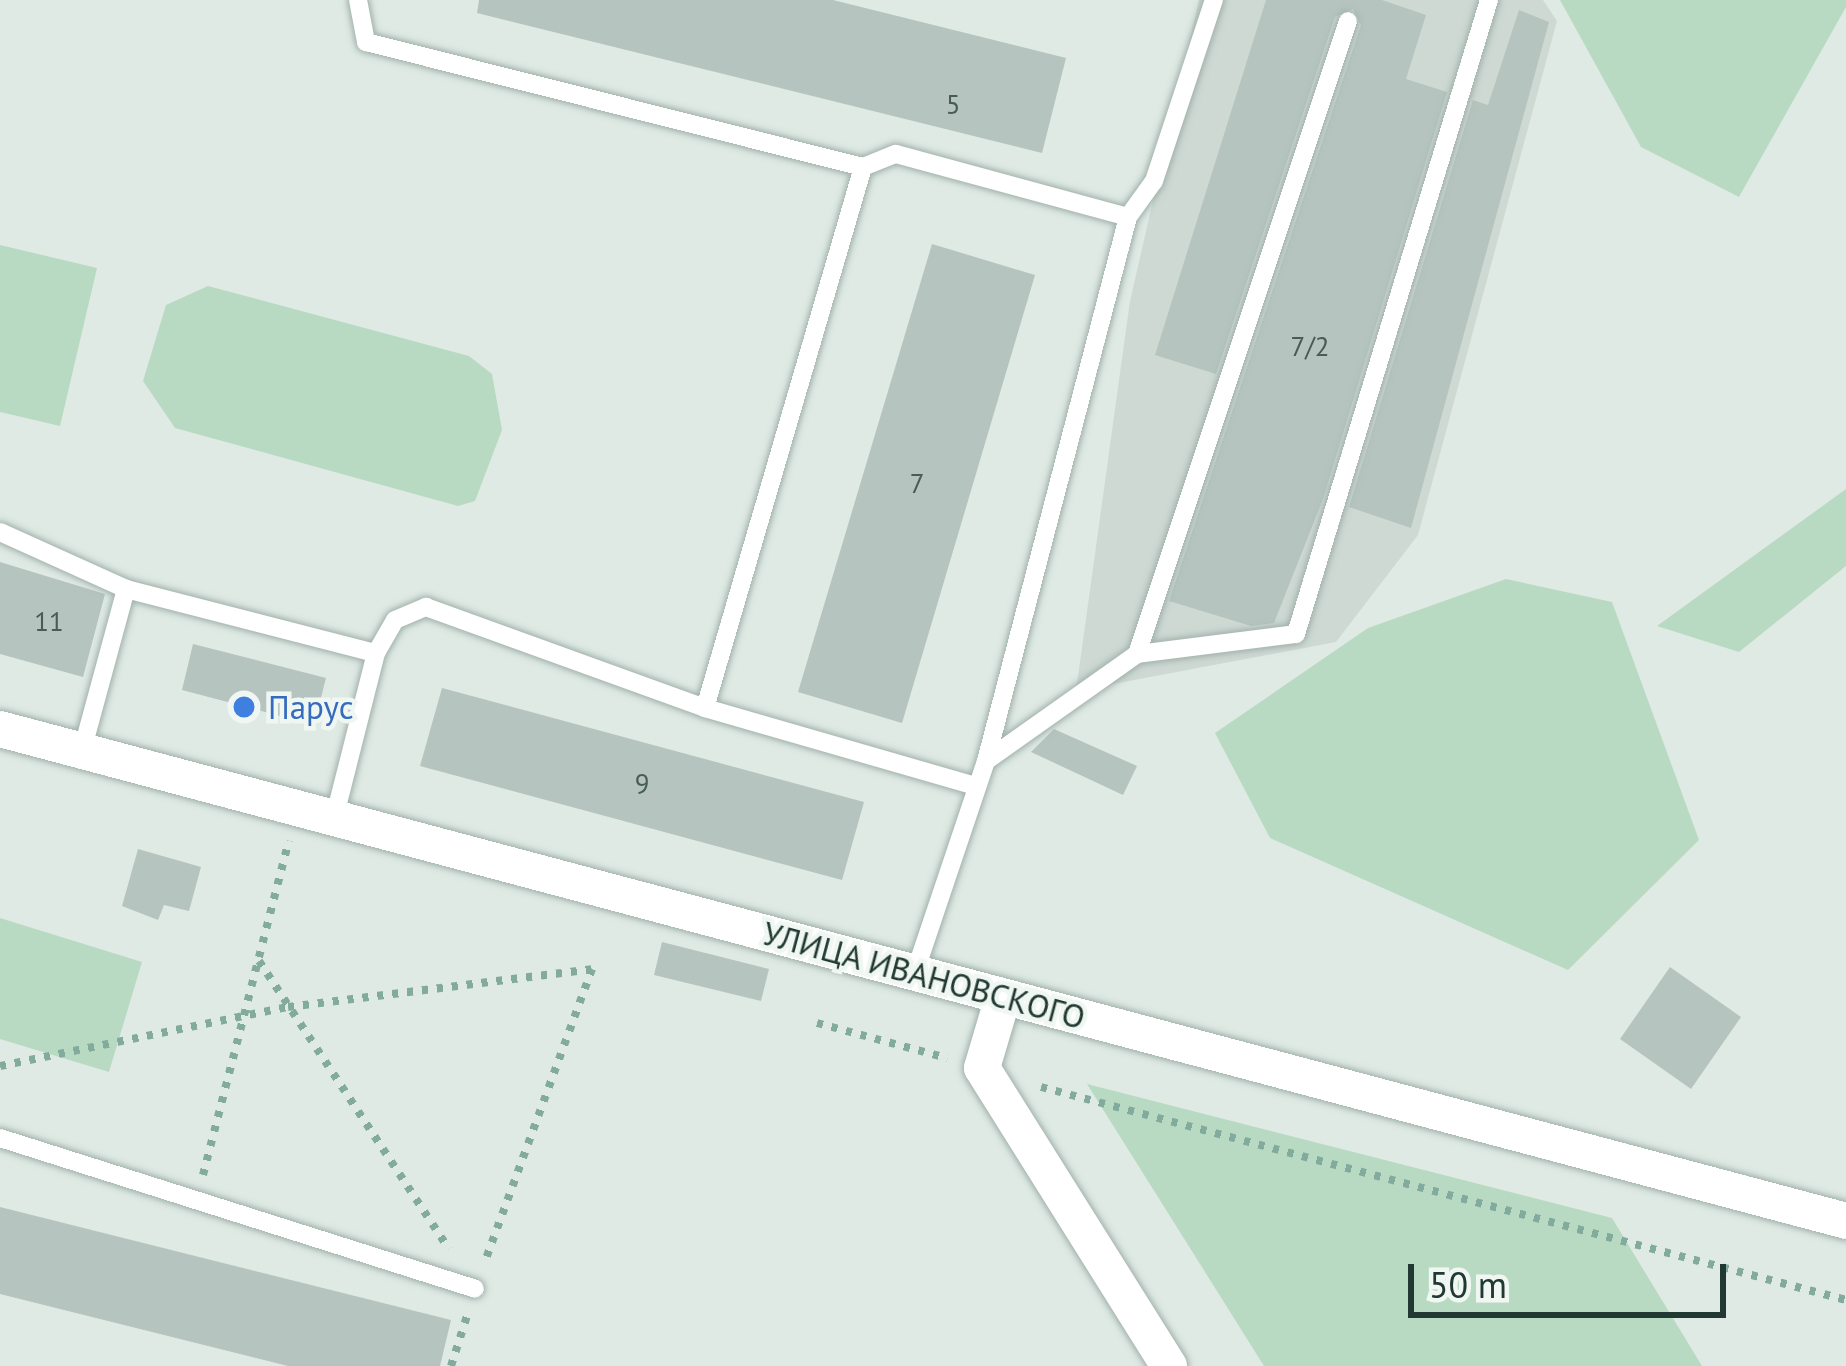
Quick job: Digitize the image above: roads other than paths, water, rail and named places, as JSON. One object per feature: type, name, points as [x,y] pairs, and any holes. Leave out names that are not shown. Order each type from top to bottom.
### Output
[{"type":"main road","name":"УЛИЦА ИВАНОВСКОГО","points":[[0,730],[335,815],[1846,1221]]},
{"type":"main road","points":[[1003,997],[982,1068],[1169,1366]]},
{"type":"lane","points":[[358,0],[366,42],[862,167],[896,154],[1128,217]]},
{"type":"lane","points":[[915,972],[986,761],[1128,217],[1154,181],[1214,0]]},
{"type":"lane","points":[[986,761],[1137,654],[1296,634],[1490,0]]},
{"type":"lane","points":[[1137,654],[1348,21]]},
{"type":"lane","points":[[705,708],[862,167]]},
{"type":"lane","points":[[0,532],[126,589],[376,653]]},
{"type":"lane","points":[[82,751],[126,589]]},
{"type":"lane","points":[[335,815],[376,653],[395,620],[426,607],[705,708],[976,786]]},
{"type":"lane","points":[[0,1138],[195,1205],[475,1289]]},
{"type":"place","name":"Парус","points":[[244,707]]}]
